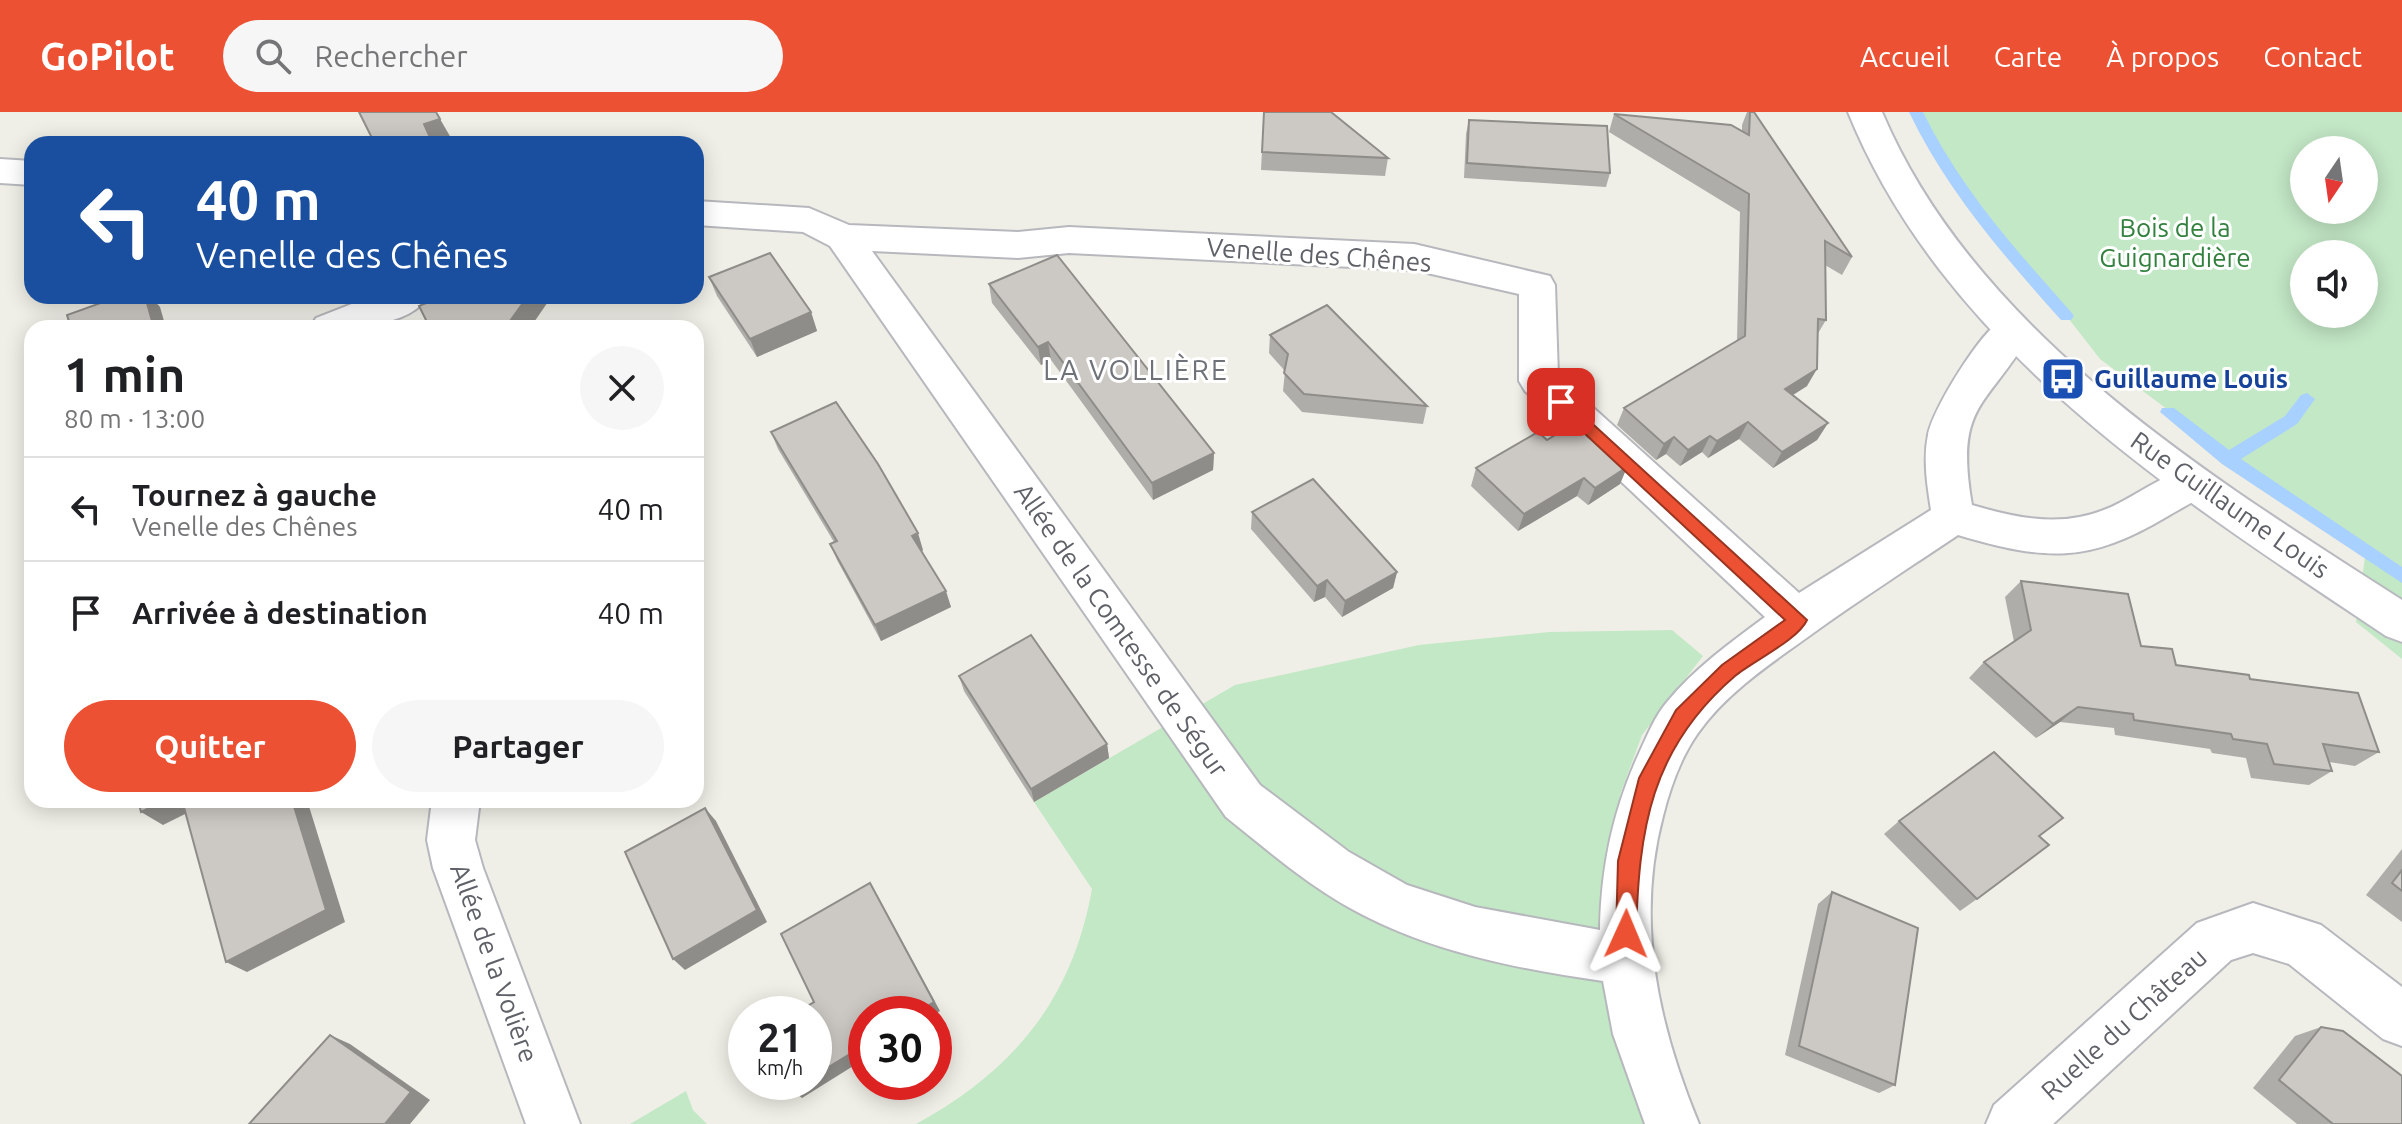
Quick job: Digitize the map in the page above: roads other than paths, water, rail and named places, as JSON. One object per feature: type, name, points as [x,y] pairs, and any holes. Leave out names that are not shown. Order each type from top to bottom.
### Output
[{"type":"street","name":"Rue Guillaume Louis","points":[[1865,112],[1878,146],[1943,247],[2013,331],[2063,379],[2190,483],[2402,623]]},
{"type":"street","points":[[0,171],[24,172]]},
{"type":"street","name":"Allée de la Comtesse de Ségur","points":[[704,213],[809,220],[843,237],[1243,801],[1312,857],[1387,901],[1463,929],[1536,948],[1625,959]]},
{"type":"street","name":"Venelle des Chênes","points":[[843,237],[1018,245],[1069,240],[1414,257],[1537,285],[1539,381],[1798,620]]},
{"type":"street","points":[[318,319],[377,304]]},
{"type":"street","points":[[1953,517],[1946,479],[1947,426],[1956,405],[2013,331]]},
{"type":"street","points":[[1672,1124],[1640,1038],[1625,959],[1628,861],[1646,785],[1683,716],[1729,670],[1953,517],[2045,538],[2077,537],[2103,529],[2190,483]]},
{"type":"street","name":"Allée de la Volière","points":[[455,808],[451,840],[458,868],[553,1124]]},
{"type":"street","name":"Ruelle du Château","points":[[2013,1124],[2215,941],[2253,928],[2303,943],[2402,1020]]},
{"type":"waterway","points":[[1916,112],[1963,194],[2066,316]]},
{"type":"waterway","points":[[2228,459],[2291,420],[2307,399]]},
{"type":"waterway","points":[[2168,412],[2228,459]]},
{"type":"waterway","points":[[2228,459],[2402,576]]},
{"type":"place","name":"Guillaume Louis","points":[[2063,379]]},
{"type":"district","name":"LA VOLLIÈRE","points":[[1136,370]]},
{"type":"park label","name":"Bois de la Guignardière","points":[[2175,243]]}]
